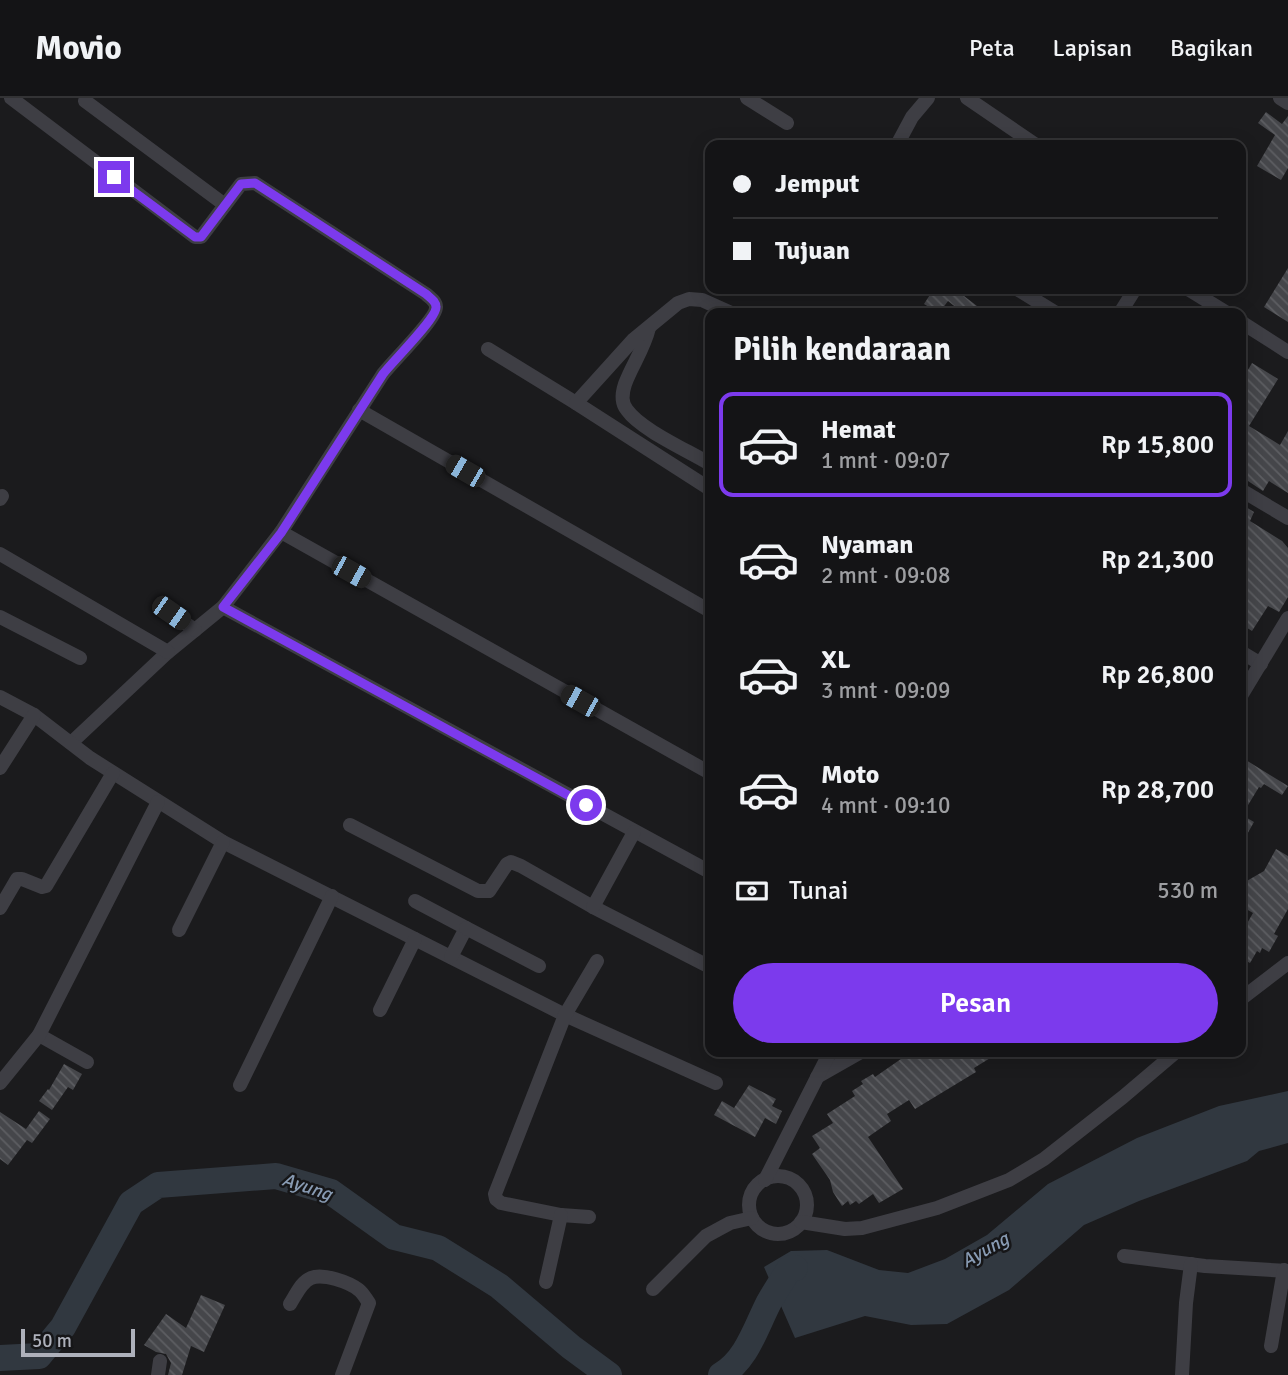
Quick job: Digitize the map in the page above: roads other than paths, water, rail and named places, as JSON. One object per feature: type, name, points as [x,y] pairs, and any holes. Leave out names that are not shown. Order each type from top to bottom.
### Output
[{"type":"street","points":[[11,98],[195,237],[201,237],[208,230],[241,184],[255,183],[426,294],[436,308],[431,320],[399,353],[359,410],[281,533],[223,607],[168,652],[71,743]]},
{"type":"street","points":[[747,98],[787,123]]},
{"type":"street","points":[[900,140],[912,117],[928,98]]},
{"type":"street","points":[[967,98],[1029,140]]},
{"type":"street","points":[[1280,98],[1288,103]]},
{"type":"street","points":[[85,101],[225,205]]},
{"type":"street","points":[[1025,294],[1048,308]]},
{"type":"street","points":[[1196,294],[1219,308]]},
{"type":"street","points":[[576,403],[633,340],[671,308],[689,299],[702,300],[720,308]]},
{"type":"street","points":[[1246,325],[1288,352]]},
{"type":"street","points":[[649,328],[645,346],[625,384],[622,399],[627,411],[643,425],[705,461]]},
{"type":"street","points":[[488,349],[705,486]]},
{"type":"street","points":[[622,351],[636,363]]},
{"type":"street","points":[[359,410],[705,608]]},
{"type":"street","points":[[633,441],[643,425]]},
{"type":"street","points":[[1246,493],[1288,518]]},
{"type":"street","points":[[281,533],[705,770]]},
{"type":"street","points":[[0,554],[168,652]]},
{"type":"street","points":[[223,607],[705,869]]},
{"type":"street","points":[[165,608],[195,630]]},
{"type":"street","points":[[0,617],[80,658]]},
{"type":"street","points":[[1246,688],[1288,618]]},
{"type":"street","points":[[1246,655],[1261,664]]},
{"type":"street","points":[[0,697],[34,715],[113,774],[223,842],[565,1015],[716,1083]]},
{"type":"street","points":[[0,768],[34,715]]},
{"type":"street","points":[[0,908],[16,879],[46,886],[113,774]]},
{"type":"street","points":[[0,1083],[39,1035],[158,802]]},
{"type":"street","points":[[350,825],[478,891],[489,891],[504,867],[511,862],[705,964]]},
{"type":"street","points":[[593,907],[634,832]]},
{"type":"street","points":[[178,930],[223,842]]},
{"type":"street","points":[[240,1085],[332,896]]},
{"type":"street","points":[[415,901],[539,966]]},
{"type":"street","points":[[451,957],[466,928]]},
{"type":"street","points":[[380,1010],[415,939]]},
{"type":"street","points":[[589,1217],[561,1215],[501,1203],[495,1194],[565,1015],[597,961]]},
{"type":"street","points":[[1246,995],[1288,963]]},
{"type":"street","points":[[39,1035],[87,1062]]},
{"type":"street","points":[[765,1180],[827,1057]]},
{"type":"street","points":[[816,1078],[852,1057]]},
{"type":"street","points":[[801,1223],[845,1229],[872,1226],[937,1208],[1009,1180],[1044,1160],[1170,1057]]},
{"type":"street","points":[[782,1176],[797,1183],[803,1190],[807,1206],[801,1223],[788,1232],[780,1234],[764,1230],[752,1218],[751,1196],[765,1180],[782,1176]]},
{"type":"street","points":[[546,1282],[561,1215]]},
{"type":"street","points":[[653,1289],[706,1236],[730,1223],[752,1218]]},
{"type":"street","points":[[1125,1256],[1191,1264],[1286,1270],[1271,1346]]},
{"type":"street","points":[[1182,1375],[1191,1264]]},
{"type":"street","points":[[290,1304],[302,1284],[312,1278],[323,1276],[361,1291],[369,1303],[342,1375]]},
{"type":"water","points":[[1288,1091],[1288,1143],[1259,1151],[1247,1161],[1139,1201],[1084,1225],[1009,1290],[947,1324],[911,1325],[865,1316],[795,1338],[764,1267],[791,1251],[827,1250],[879,1270],[908,1273],[945,1259],[987,1235],[1048,1184],[1137,1138],[1219,1106]]},
{"type":"waterway","name":"Ayung","points":[[0,1358],[39,1356],[63,1327],[131,1203],[158,1185],[276,1176],[331,1192],[394,1237],[438,1248],[499,1286],[571,1347],[609,1375]]},
{"type":"waterway","name":"Ayung","points":[[721,1375],[738,1361],[774,1293],[790,1268],[795,1268]]}]
